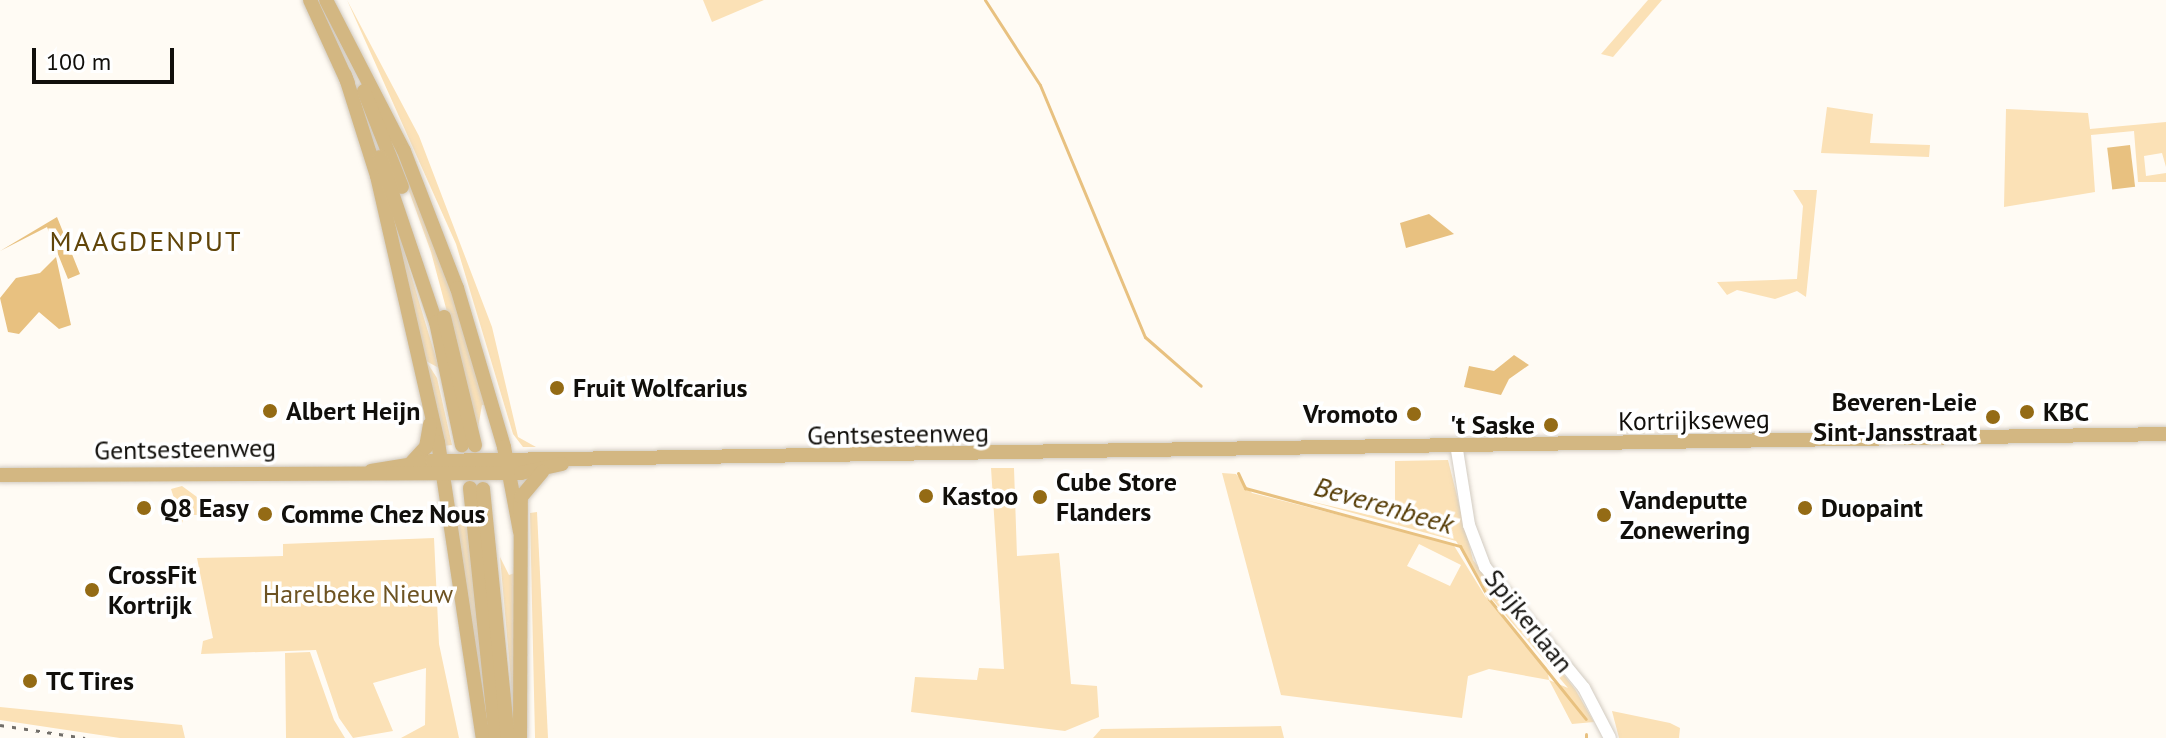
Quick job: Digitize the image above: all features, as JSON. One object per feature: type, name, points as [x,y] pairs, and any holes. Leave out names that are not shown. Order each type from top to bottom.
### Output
[{"type":"main road","points":[[310,0],[345,75],[409,233],[468,445],[418,231],[325,0]]},
{"type":"main road","points":[[325,0],[419,188],[509,467],[520,532]]},
{"type":"main road","points":[[345,75],[377,176],[442,467],[483,738]]},
{"type":"main road","points":[[412,462],[428,441],[429,408]]},
{"type":"main road","name":"Kortrijkseweg","points":[[1223,453],[2166,434]]},
{"type":"main road","name":"Gentsesteenweg","points":[[509,467],[574,460],[1223,453]]},
{"type":"main road","name":"Gentsesteenweg","points":[[0,475],[371,471],[442,467],[546,470],[574,460]]},
{"type":"main road","name":"Gentsesteenweg","points":[[371,471],[412,462],[442,467]]},
{"type":"main road","points":[[520,738],[520,532],[524,489],[546,470]]},
{"type":"main road","points":[[496,738],[477,488],[508,738]]},
{"type":"street","name":"Spijkerlaan","points":[[1457,450],[1469,525],[1485,567],[1584,688],[1610,738]]},
{"type":"green space","points":[[347,0],[419,136],[492,327],[518,437],[536,447],[523,447],[513,434],[456,244]]},
{"type":"green space","points":[[703,0],[764,0],[712,22]]},
{"type":"green space","points":[[1648,0],[1662,0],[1613,57],[1601,54]]},
{"type":"green space","points":[[1827,107],[1873,114],[1870,143],[1930,145],[1929,157],[1821,153]]},
{"type":"green space","points":[[2006,109],[2088,113],[2090,129],[2166,122],[2166,167],[2162,153],[2144,156],[2146,176],[2166,173],[2166,182],[2138,182],[2134,131],[2091,135],[2095,192],[2004,207]]},
{"type":"green space","points":[[382,116],[423,207],[488,405],[482,405],[478,428],[431,252]]},
{"type":"green space","points":[[1793,190],[1817,190],[1806,297],[1797,291],[1775,299],[1737,290],[1727,295],[1717,282],[1797,279],[1803,206]]},
{"type":"green space","points":[[389,202],[439,368],[426,361],[437,378],[452,445],[443,446]]},
{"type":"green space","points":[[1448,460],[1473,560],[1575,689],[1594,722],[1572,724],[1549,680],[1568,688],[1491,598],[1456,541],[1305,500],[1395,521],[1395,461]]},
{"type":"green space","points":[[991,468],[1014,468],[1017,556],[1059,553],[1071,684],[1097,686],[1099,717],[1065,731],[911,712],[915,677],[977,680],[979,668],[1004,669]]},
{"type":"green space","points":[[1222,473],[1236,474],[1252,493],[1453,544],[1485,596],[1547,668],[1549,680],[1489,669],[1468,676],[1462,718],[1281,695]],"holes":[[[1419,544],[1461,565],[1450,586],[1407,566]]]},
{"type":"green space","points":[[182,486],[212,508],[213,515],[185,515],[182,523],[171,489]]},
{"type":"green space","points":[[467,506],[489,715],[484,717],[456,524]]},
{"type":"green space","points":[[537,512],[548,738],[535,738],[530,513]]},
{"type":"green space","name":"Harelbeke Nieuw","points":[[434,538],[439,644],[459,738],[401,738],[425,725],[426,668],[373,683],[393,731],[353,738],[339,718],[316,650],[201,654],[203,641],[213,638],[197,558],[283,556],[283,544]]},
{"type":"green space","points":[[500,557],[509,575],[515,573],[514,714]]},
{"type":"green space","points":[[310,652],[334,720],[345,738],[286,738],[285,653]]},
{"type":"green space","points":[[0,707],[182,725],[185,738],[120,738],[0,720]]},
{"type":"green space","points":[[1612,711],[1670,723],[1680,728],[1679,738],[1619,738]]},
{"type":"green space","points":[[1281,726],[1284,738],[1093,738],[1101,729]]},
{"type":"shaded area","points":[[2130,145],[2135,187],[2112,189],[2107,148]]},
{"type":"shaded area","points":[[1429,214],[1454,234],[1406,248],[1400,223]]},
{"type":"shaded area","points":[[57,217],[80,274],[68,279],[47,227],[0,251]]},
{"type":"shaded area","points":[[56,257],[71,325],[59,329],[39,312],[19,334],[8,332],[0,298],[16,278],[40,273]]},
{"type":"shaded area","points":[[1514,355],[1529,365],[1509,379],[1501,395],[1464,387],[1469,366],[1494,371]]},
{"type":"waterway","name":"Beverenbeek","points":[[985,0],[1040,85],[1145,337],[1201,386]]},
{"type":"waterway","name":"Beverenbeek","points":[[1238,473],[1245,488],[1460,546],[1489,599],[1586,719]]},
{"type":"railway","points":[[0,725],[85,738]]},
{"type":"place","name":"Fruit Wolfcarius","points":[[557,388]]},
{"type":"place","name":"Albert Heijn","points":[[270,411]]},
{"type":"place","name":"KBC","points":[[2027,412]]},
{"type":"place","name":"Vromoto","points":[[1414,414]]},
{"type":"place","name":"Beveren-Leie Sint-Jansstraat","points":[[1993,417]]},
{"type":"place","name":"'t Saske","points":[[1551,425]]},
{"type":"place","name":"Kastoo","points":[[926,496]]},
{"type":"place","name":"Cube Store Flanders","points":[[1040,497]]},
{"type":"place","name":"Q8 Easy","points":[[144,508]]},
{"type":"place","name":"Duopaint","points":[[1805,508]]},
{"type":"place","name":"Comme Chez Nous","points":[[265,514]]},
{"type":"place","name":"Vandeputte Zonewering","points":[[1604,515]]},
{"type":"place","name":"CrossFit Kortrijk","points":[[92,590]]},
{"type":"place","name":"TC Tires","points":[[30,681]]},
{"type":"district","name":"MAAGDENPUT","points":[[146,241]]}]
